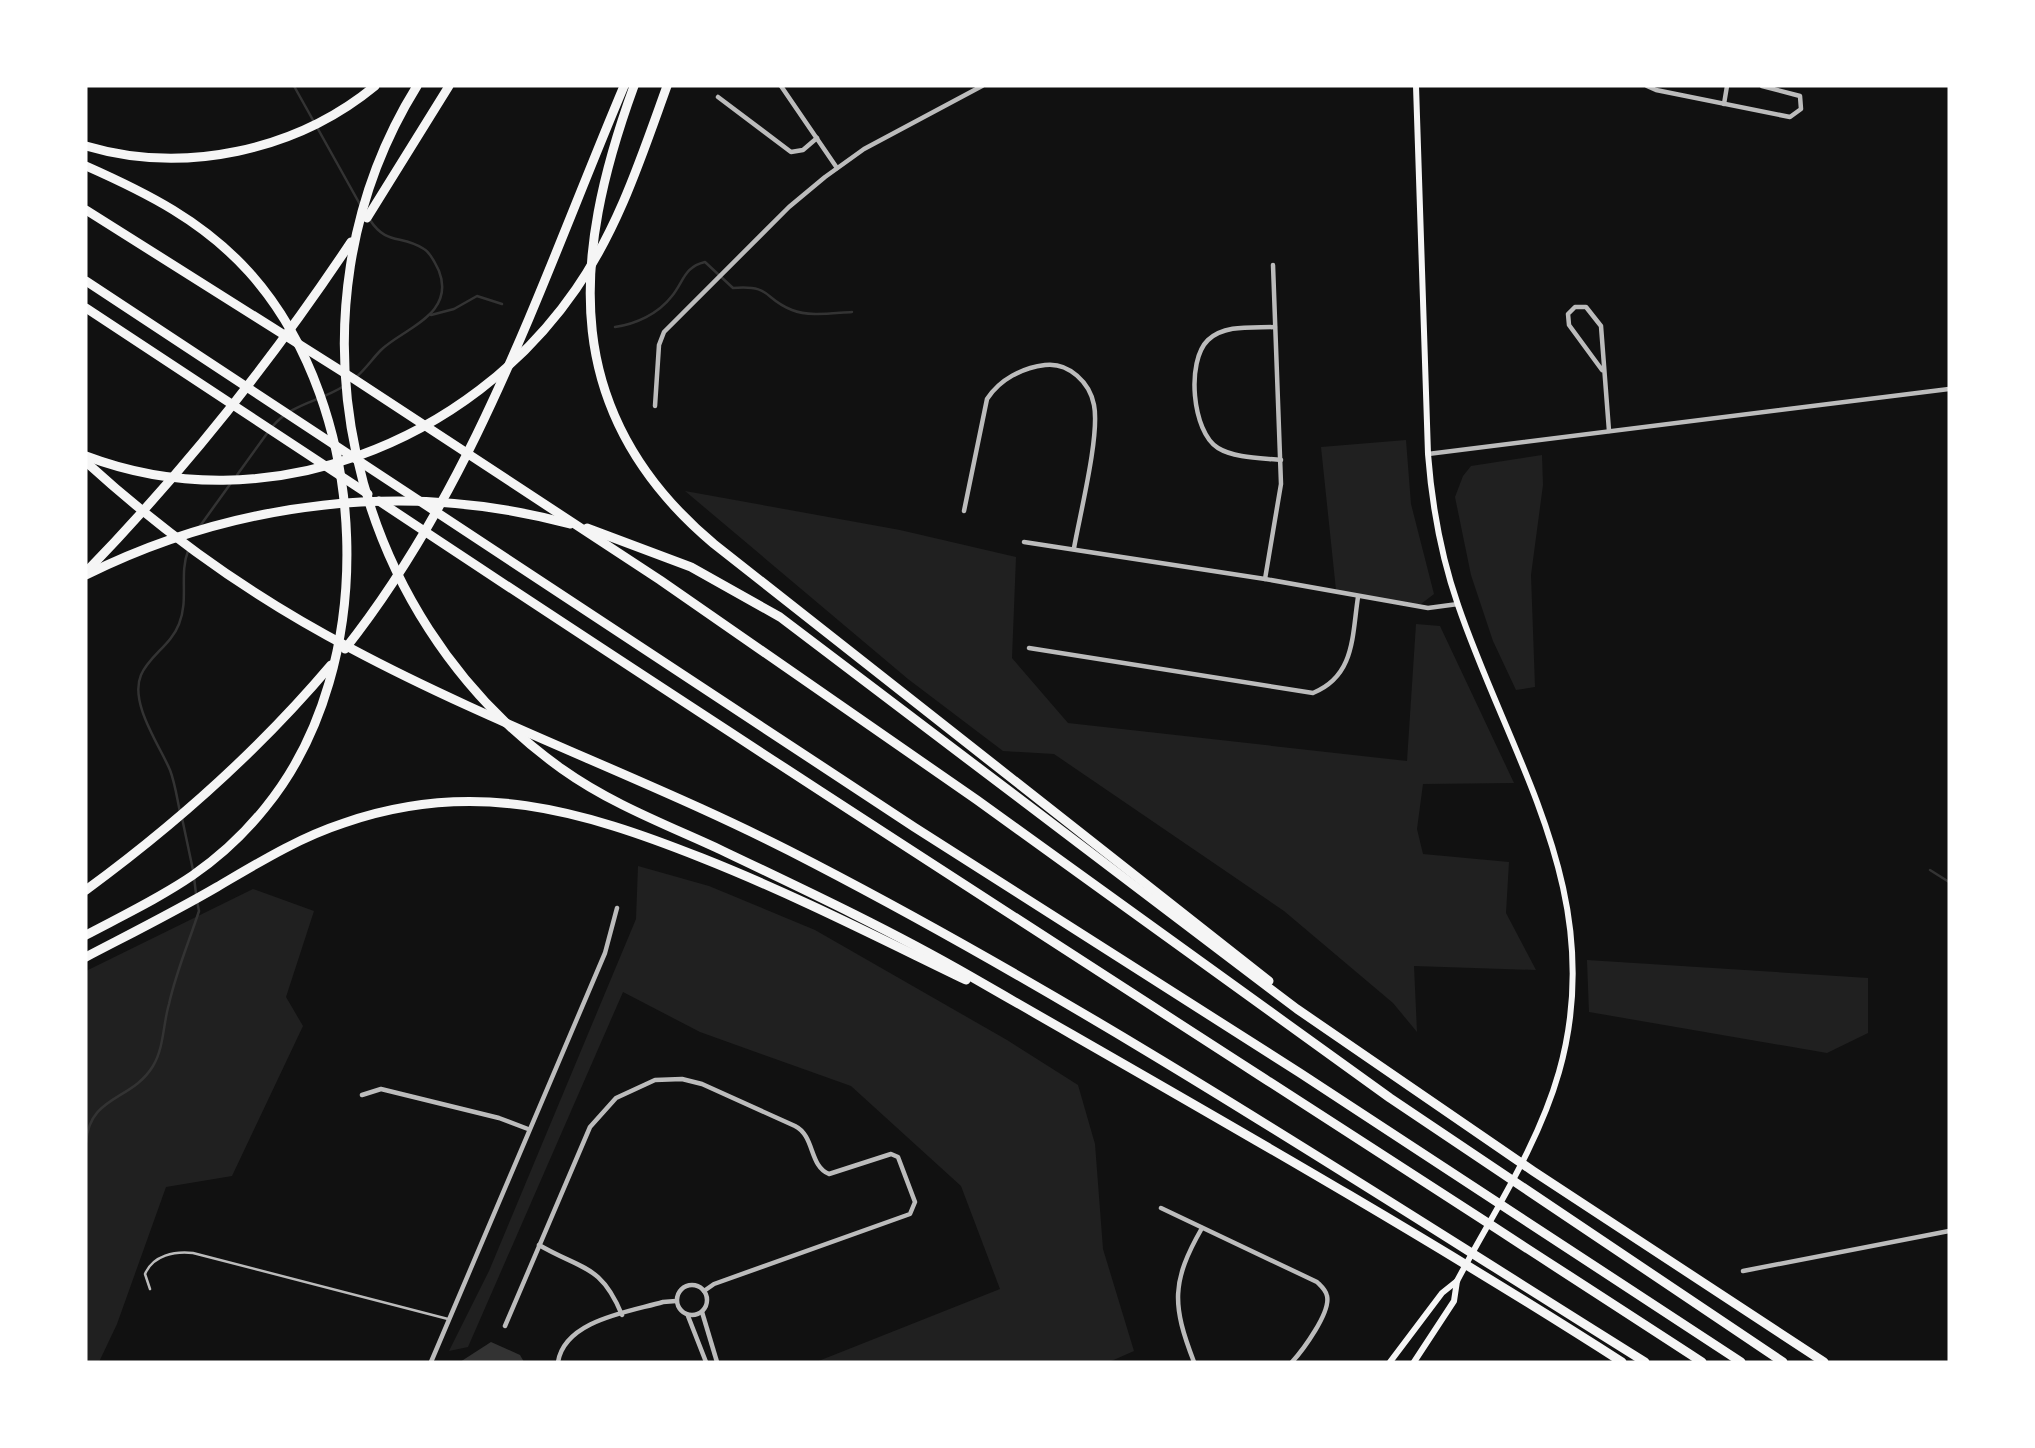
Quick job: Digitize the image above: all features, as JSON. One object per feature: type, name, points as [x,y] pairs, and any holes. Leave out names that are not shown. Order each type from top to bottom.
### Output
[{"type":"highway","points":[[86,146],[141,156],[187,157],[235,151],[290,136],[342,109],[375,86]]},
{"type":"highway","points":[[417,86],[391,131],[370,181],[359,217],[347,281],[343,352],[346,396],[367,496],[391,559],[413,601],[443,648],[492,709],[563,770],[611,800],[859,917],[952,966],[1363,1203],[1622,1362]]},
{"type":"highway","points":[[367,218],[449,86]]},
{"type":"highway","points":[[86,890],[176,820],[264,738],[334,662],[396,581],[446,498],[486,418],[624,86]]},
{"type":"highway","points":[[634,86],[597,210],[588,290],[595,350],[612,408],[631,447],[654,484],[683,516],[714,544],[1330,1031]]},
{"type":"highway","points":[[86,456],[120,467],[176,478],[265,478],[354,458],[434,422],[474,395],[511,364],[576,290],[613,226],[667,86]]},
{"type":"highway","points":[[86,166],[151,196],[197,224],[237,259],[271,299],[292,333],[312,375],[331,434],[341,483],[346,540],[346,587],[337,647],[323,704],[301,755],[277,794],[237,840],[194,877],[158,899],[86,935]]},
{"type":"highway","points":[[86,210],[488,466],[857,716],[1457,1145],[1783,1362]]},
{"type":"highway","points":[[86,574],[173,475],[264,364],[360,229]]},
{"type":"highway","points":[[86,281],[883,807],[1342,1100],[1741,1362]]},
{"type":"highway","points":[[86,308],[881,832],[1245,1064],[1702,1362]]},
{"type":"highway","points":[[86,462],[183,542],[250,589],[378,663],[773,842],[965,946],[1238,1108],[1645,1362]]},
{"type":"highway","points":[[86,574],[165,540],[267,512],[354,502],[458,504],[559,521],[642,546],[738,591],[802,633],[1269,989],[1512,1157],[1824,1362]]},
{"type":"highway","points":[[86,957],[306,837],[380,811],[465,800],[555,808],[612,825],[720,866],[840,918],[1012,1002]]},
{"type":"main road","points":[[1414,1362],[1454,1301],[1457,1281],[1530,1145],[1556,1083],[1568,1034],[1573,978],[1570,918],[1556,850],[1458,604],[1439,535],[1428,454],[1416,86]]},
{"type":"main road","points":[[1390,1362],[1442,1293],[1457,1281]]},
{"type":"street","points":[[781,86],[837,168]]},
{"type":"street","points":[[655,406],[659,345],[664,332],[789,207],[837,168],[982,86]]},
{"type":"street","points":[[1647,86],[1790,117],[1801,109],[1800,96],[1794,92],[1762,86]]},
{"type":"street","points":[[1724,104],[1727,86]]},
{"type":"street","points":[[718,97],[791,152],[803,150],[817,138]]},
{"type":"street","points":[[1265,579],[1281,484],[1273,265]]},
{"type":"street","points":[[1602,370],[1569,325],[1568,314],[1575,307],[1586,307],[1601,326],[1602,370],[1609,431]]},
{"type":"street","points":[[1275,327],[1229,330],[1209,339],[1198,354],[1195,366],[1196,398],[1199,424],[1211,444],[1233,453],[1281,460]]},
{"type":"street","points":[[964,511],[987,399],[1004,379],[1048,364],[1064,367],[1085,383],[1095,408],[1074,548]]},
{"type":"street","points":[[1428,454],[1949,389]]},
{"type":"street","points":[[1024,542],[1265,579],[1428,608],[1458,604]]},
{"type":"street","points":[[1029,648],[1313,693],[1333,683],[1346,667],[1358,597]]},
{"type":"street","points":[[431,1362],[528,1129],[606,953],[617,908]]},
{"type":"street","points":[[505,1326],[590,1127],[616,1098],[655,1080],[682,1080],[702,1084],[802,1129],[810,1139],[819,1166],[829,1174],[891,1154],[898,1157],[915,1202],[911,1214],[714,1284],[704,1291]]},
{"type":"street","points":[[362,1095],[381,1089],[499,1118],[528,1129]]},
{"type":"street","points":[[1161,1208],[1317,1282],[1325,1290],[1327,1303],[1322,1315],[1292,1362]]},
{"type":"street","points":[[1194,1362],[1179,1319],[1177,1285],[1183,1263],[1202,1228]]},
{"type":"street","points":[[1743,1271],[1949,1231]]},
{"type":"street","points":[[539,1245],[593,1270],[613,1292],[622,1315]]},
{"type":"street","points":[[706,1362],[692,1319],[680,1310],[676,1301],[679,1292],[687,1286],[696,1286],[704,1291],[707,1300],[702,1312],[717,1362]]},
{"type":"street","points":[[558,1362],[572,1336],[622,1315],[676,1301]]},
{"type":"street","points":[[687,1315],[702,1312]]},
{"type":"lane","points":[[150,1289],[145,1274],[150,1265],[172,1253],[193,1253],[447,1319]]},
{"type":"shaded area","points":[[1406,440],[1411,504],[1434,594],[1417,607],[1336,590],[1321,447]]},
{"type":"shaded area","points":[[1542,455],[1543,485],[1531,575],[1535,687],[1516,690],[1493,641],[1471,575],[1455,497],[1463,476],[1471,466]]},
{"type":"shaded area","points":[[685,491],[900,530],[1016,557],[1012,658],[1068,723],[1407,761],[1416,624],[1440,626],[1514,783],[1423,784],[1417,829],[1423,854],[1509,862],[1506,913],[1536,970],[1414,966],[1417,1032],[1393,1003],[1284,911],[1054,754],[1003,751],[908,679]]},
{"type":"shaded area","points":[[638,866],[709,886],[815,930],[1007,1040],[1078,1085],[1095,1144],[1103,1249],[1134,1351],[1109,1362],[816,1362],[1000,1289],[961,1186],[851,1086],[700,1032],[623,992],[468,1347],[449,1351],[489,1271],[636,919]]},
{"type":"shaded area","points":[[253,889],[314,911],[286,997],[303,1026],[232,1176],[166,1187],[117,1324],[99,1362],[86,1362],[86,971]]},
{"type":"shaded area","points":[[1587,960],[1868,978],[1868,1033],[1827,1053],[1589,1012]]},
{"type":"shaded area","points":[[491,1342],[520,1355],[524,1362],[460,1362]]},
{"type":"waterway","points":[[294,86],[362,208]]},
{"type":"waterway","points":[[355,378],[390,342],[434,310],[440,299],[442,286],[439,271],[426,251],[408,242],[388,237],[370,220]]},
{"type":"waterway","points":[[615,327],[639,321],[653,313],[672,296],[688,271],[705,262],[733,288],[761,290],[792,310],[813,314],[852,312]]},
{"type":"waterway","points":[[431,315],[454,309],[477,296],[502,304]]},
{"type":"waterway","points":[[272,427],[288,413],[344,386]]},
{"type":"waterway","points":[[237,475],[268,432]]},
{"type":"waterway","points":[[200,526],[231,483]]},
{"type":"waterway","points":[[180,812],[170,770],[142,711],[138,686],[145,668],[171,638],[179,624],[188,551]]},
{"type":"waterway","points":[[182,818],[193,870]]},
{"type":"waterway","points":[[1930,870],[1949,882]]},
{"type":"waterway","points":[[194,877],[196,894]]},
{"type":"waterway","points":[[86,1143],[89,1127],[95,1116],[144,1077],[157,1059],[175,980],[199,911],[197,901]]}]
